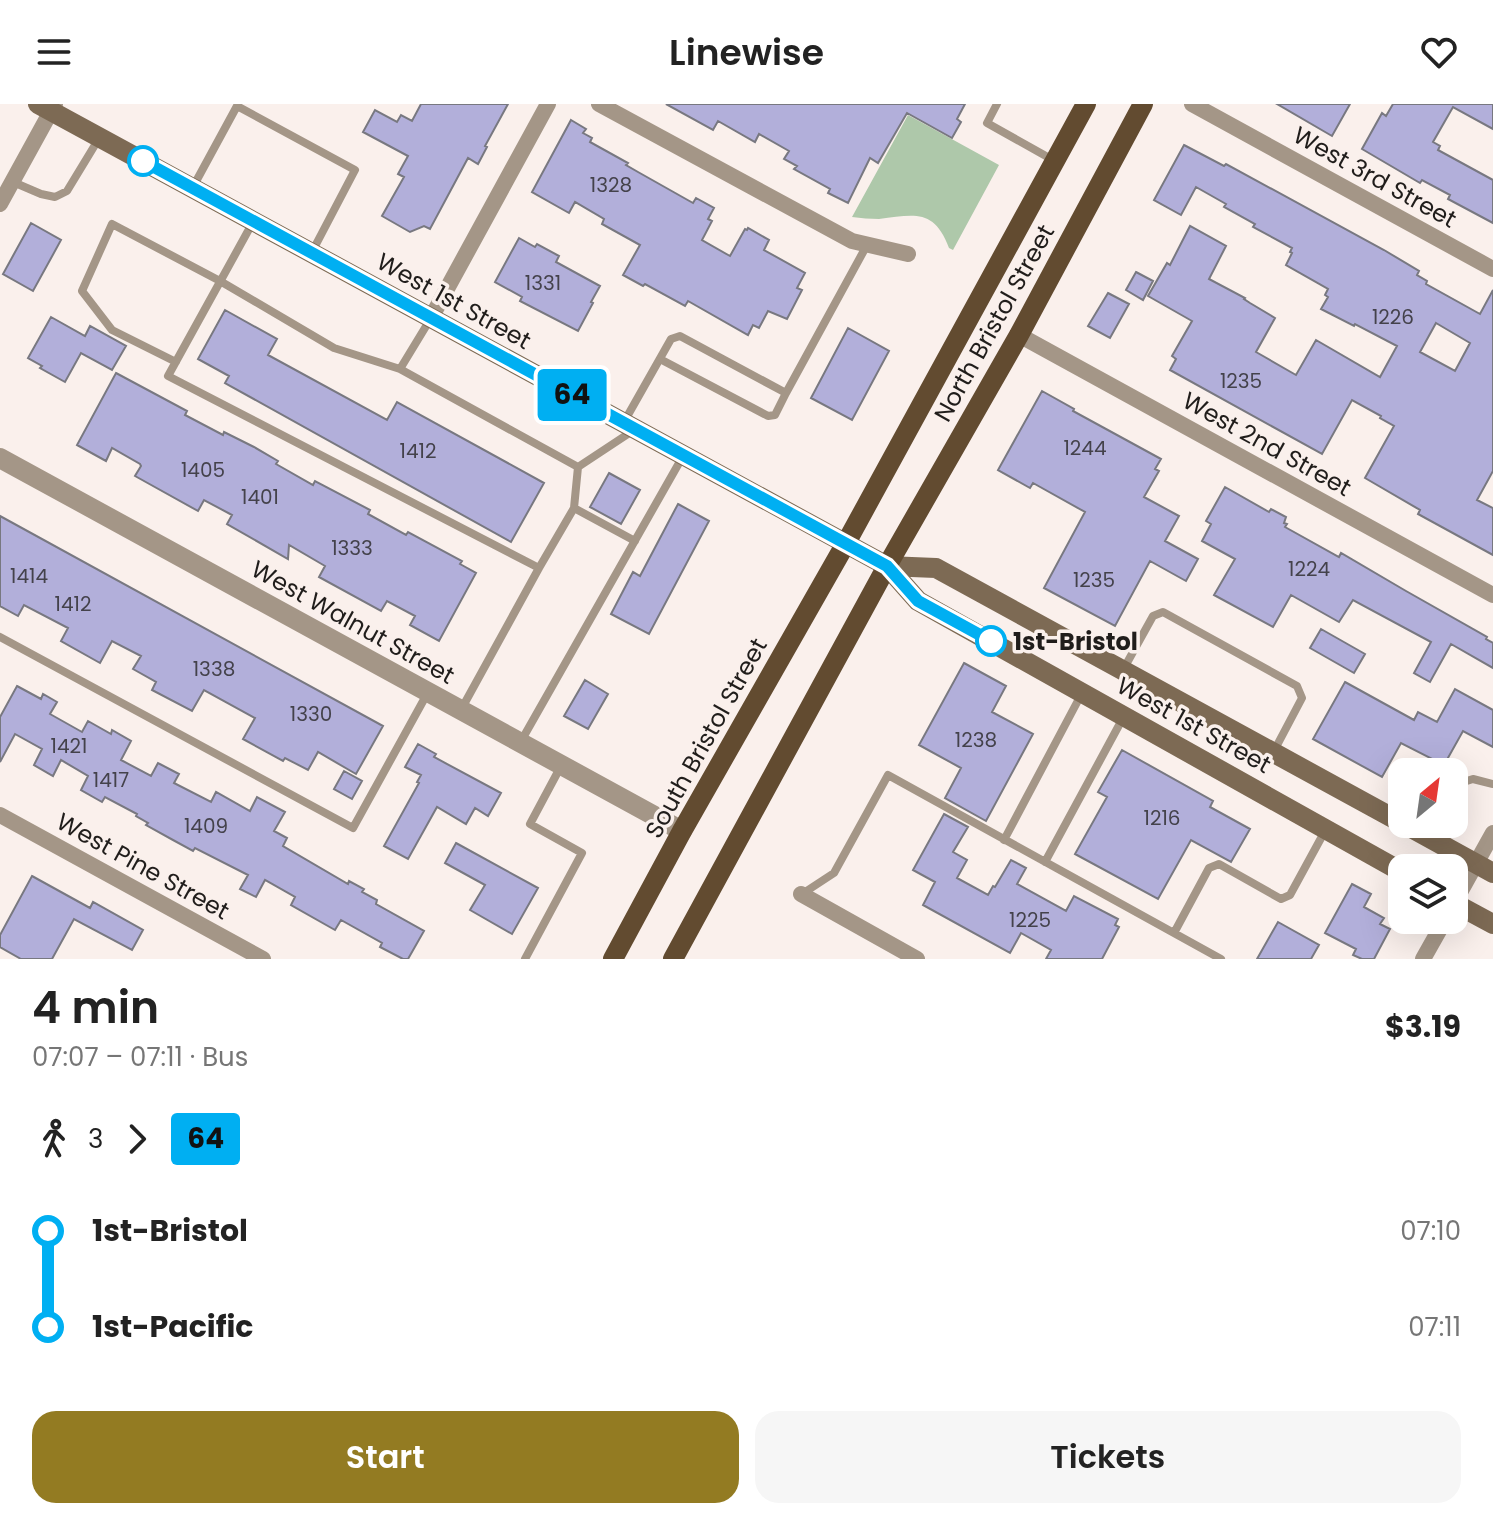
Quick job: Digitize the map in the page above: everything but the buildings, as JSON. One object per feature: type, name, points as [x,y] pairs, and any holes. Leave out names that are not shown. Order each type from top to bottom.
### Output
[{"type":"main road","name":"North Bristol Street","points":[[846,543],[1086,104]]},
{"type":"main road","name":"North Bristol Street","points":[[887,566],[1019,335],[1143,104]]},
{"type":"main road","name":"West 1st Street","points":[[48,106],[99,137],[887,566],[918,601],[1388,864]]},
{"type":"main road","name":"South Bristol Street","points":[[613,959],[846,543]]},
{"type":"main road","name":"West 1st Street","points":[[887,566],[936,568],[1388,816]]},
{"type":"main road","points":[[673,959],[887,566]]},
{"type":"main road","name":"West 1st Street","points":[[1429,838],[1484,868]]},
{"type":"main road","points":[[1468,911],[1493,924]]},
{"type":"street","points":[[431,318],[548,104]]},
{"type":"street","points":[[599,104],[852,241],[908,254]]},
{"type":"street","name":"West 3rd Street","points":[[1192,104],[1493,269]]},
{"type":"street","points":[[0,204],[48,106]]},
{"type":"street","name":"West 2nd Street","points":[[1019,335],[1493,595]]},
{"type":"street","name":"West Walnut Street","points":[[0,458],[682,831]]},
{"type":"street","name":"West Pine Street","points":[[1,817],[263,959]]},
{"type":"street","points":[[1468,887],[1484,868],[1493,833]]},
{"type":"street","points":[[801,894],[917,959]]},
{"type":"street","points":[[1423,959],[1437,934]]},
{"type":"lane","points":[[997,104],[987,123],[1053,160]]},
{"type":"lane","points":[[193,188],[237,106],[355,170],[311,253]]},
{"type":"lane","points":[[12,181],[55,197],[67,191],[99,137]]},
{"type":"lane","points":[[253,221],[168,376],[539,568]]},
{"type":"lane","points":[[176,362],[112,330],[82,291],[112,224],[220,281],[334,348],[400,369],[578,467]]},
{"type":"lane","points":[[660,359],[768,416],[775,415],[867,245]]},
{"type":"lane","points":[[400,369],[431,318]]},
{"type":"lane","points":[[460,711],[574,508],[578,467],[630,426],[671,339],[680,336],[786,393]]},
{"type":"lane","points":[[519,743],[684,455]]},
{"type":"lane","points":[[574,508],[635,541]]},
{"type":"lane","points":[[1123,671],[1153,616],[1163,612],[1297,686],[1302,698],[1273,753]]},
{"type":"lane","points":[[0,637],[353,828],[428,693]]},
{"type":"lane","points":[[1004,840],[1082,692]]},
{"type":"lane","points":[[1045,862],[1124,716]]},
{"type":"lane","points":[[525,959],[582,853],[530,824],[561,765]]},
{"type":"lane","points":[[801,894],[834,873],[888,775],[1221,959]]},
{"type":"lane","points":[[1468,781],[1493,784]]},
{"type":"lane","points":[[1174,933],[1209,868],[1219,864],[1281,899],[1290,895],[1326,828]]},
{"type":"green space","points":[[908,115],[999,165],[953,250],[937,226],[922,217],[852,217]]},
{"type":"bus line","name":"64","points":[[143,161],[887,566],[918,601],[991,641]]},
{"type":"place","name":"1st-Bristol","points":[[991,641]]}]
